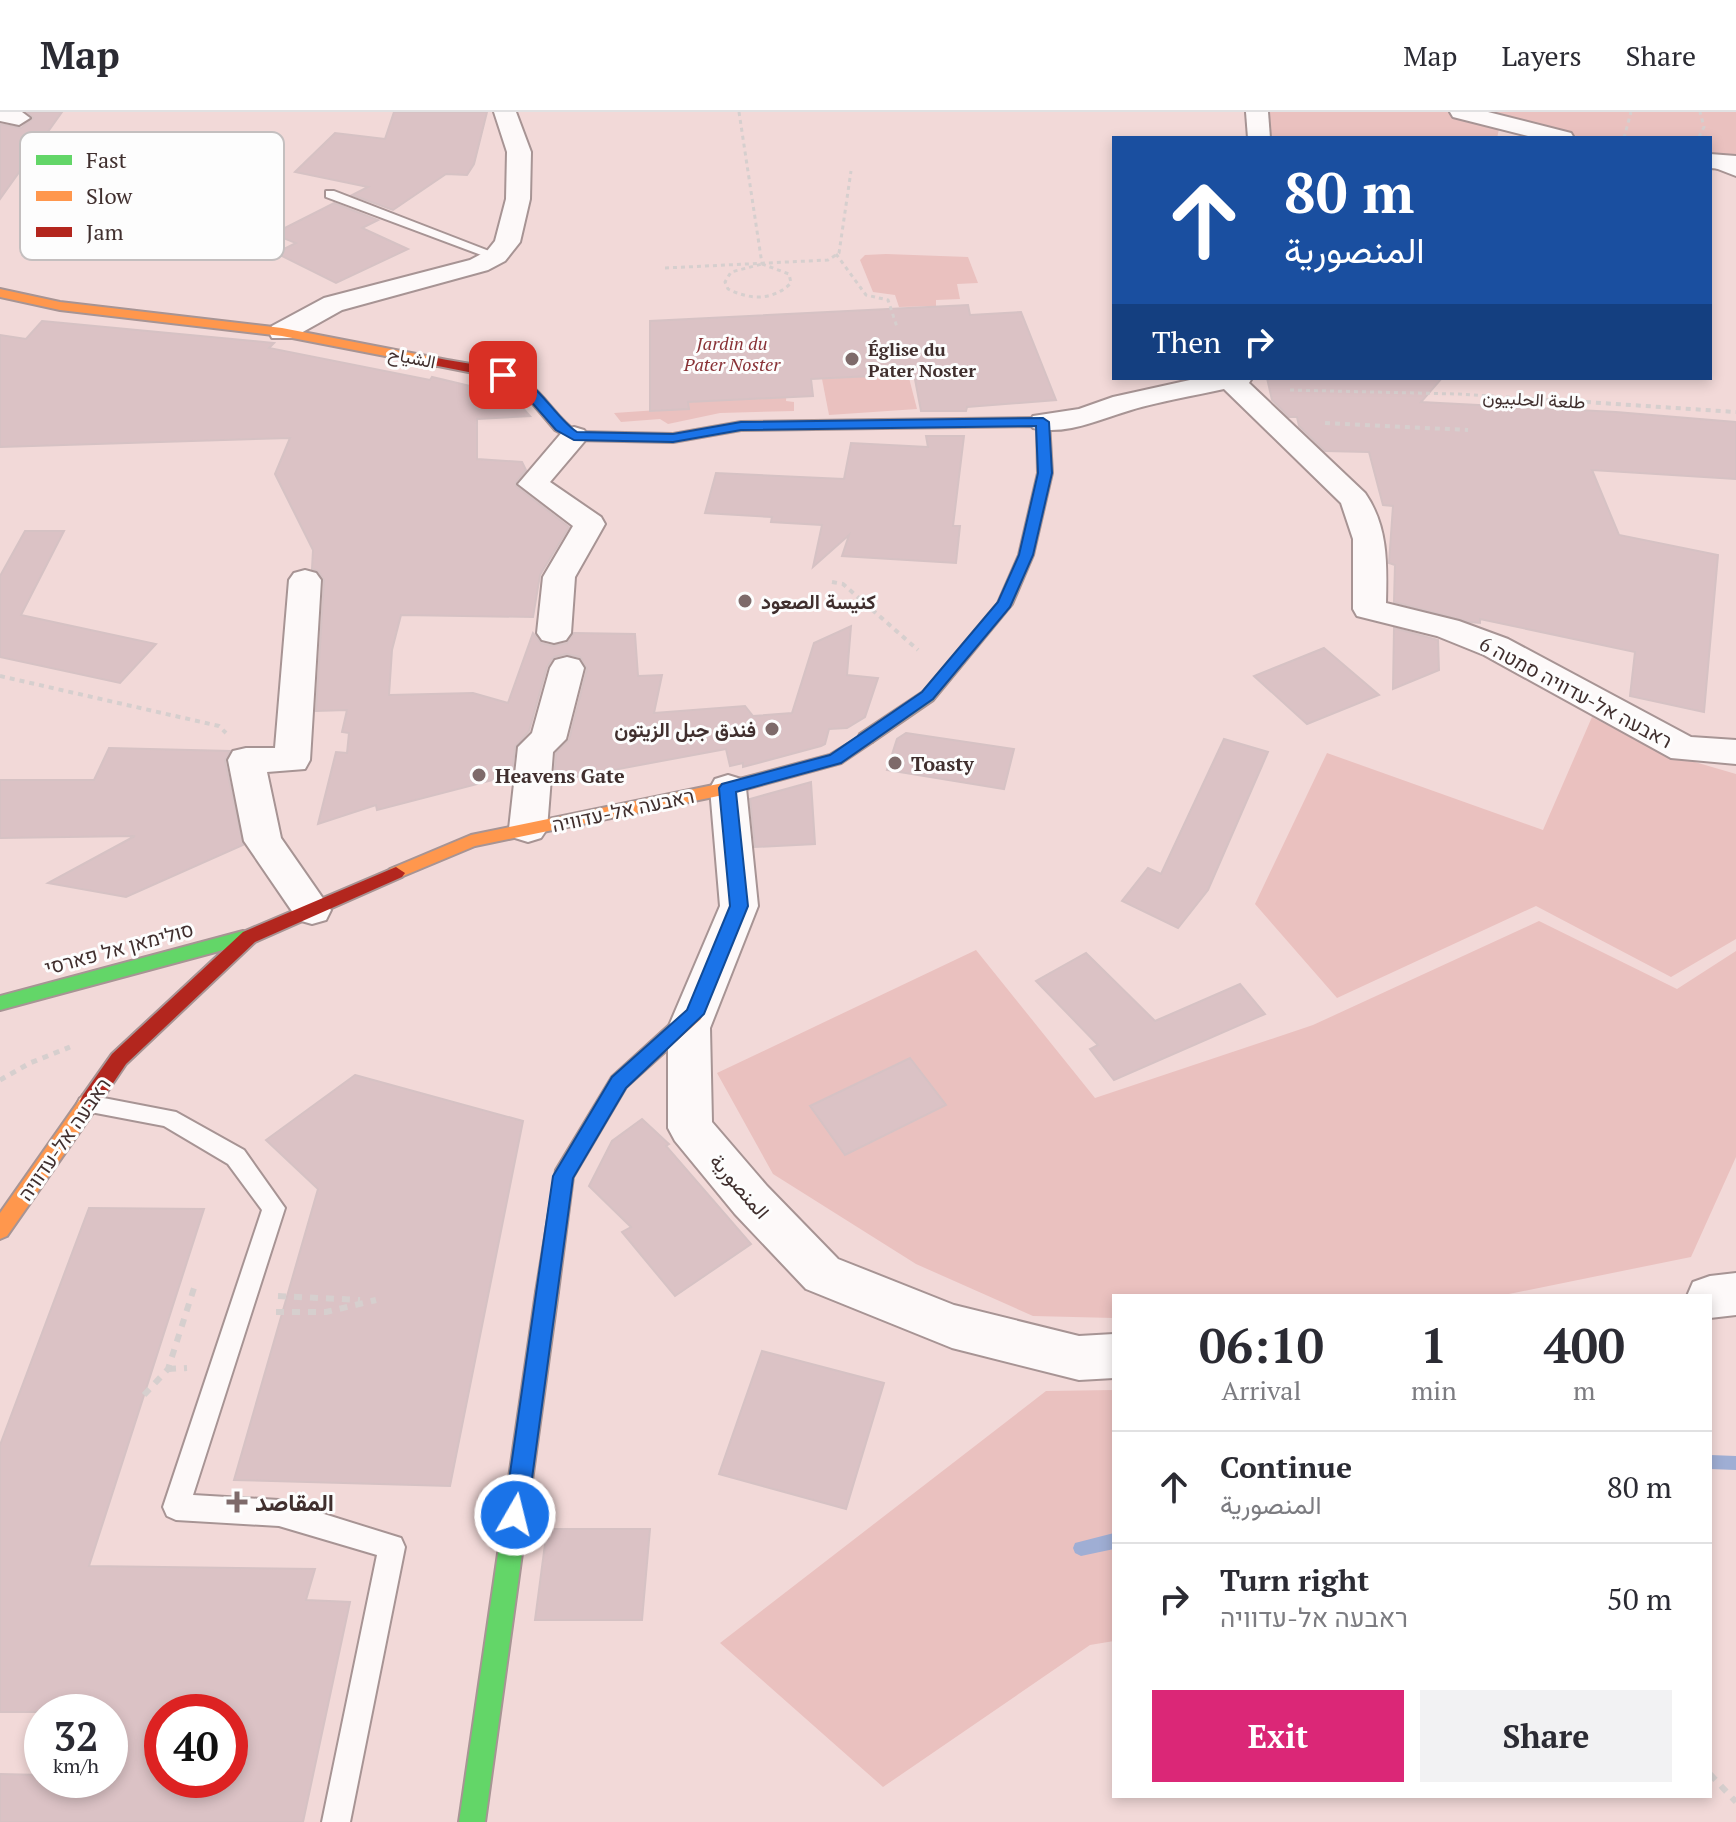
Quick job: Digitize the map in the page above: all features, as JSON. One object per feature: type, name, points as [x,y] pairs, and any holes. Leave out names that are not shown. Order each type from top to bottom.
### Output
[{"type":"street","points":[[282,332],[333,304],[479,265],[496,256],[507,242],[518,199],[519,152],[505,112]]},
{"type":"street","points":[[1257,112],[1259,136]]},
{"type":"street","points":[[1461,112],[1555,136]]},
{"type":"street","points":[[1712,162],[1736,163]]},
{"type":"street","name":"الشياح","points":[[0,293],[60,306],[282,332],[503,375],[525,387],[560,427],[574,436]]},
{"type":"street","points":[[554,633],[559,577],[590,524],[533,484],[574,436],[673,438],[741,426],[1043,422],[1083,417],[1123,403],[1235,382]]},
{"type":"street","name":"ראבעה אל-עדוויה סמטה 6","points":[[1235,382],[1270,421],[1354,499],[1372,547],[1369,609],[1447,628],[1496,647],[1684,749],[1736,752]]},
{"type":"street","name":"ראבעה אל-עדוויה","points":[[0,1230],[119,1059],[249,937],[471,841],[728,788],[835,759],[928,696],[1005,604],[1026,555],[1045,473],[1043,422]]},
{"type":"street","points":[[305,580],[292,760],[245,755],[263,841],[312,910]]},
{"type":"street","points":[[528,829],[536,747],[548,739],[567,668]]},
{"type":"street","name":"المنصورية","points":[[728,788],[739,906],[689,1028],[690,1128],[751,1200],[822,1274],[952,1326],[1079,1358],[1112,1356]]},
{"type":"street","name":"סולימאן אל פארסי","points":[[0,1003],[249,937]]},
{"type":"street","points":[[472,1822],[563,1176],[619,1082],[694,1014]]},
{"type":"street","points":[[1712,1297],[1736,1294]]},
{"type":"lane","points":[[1712,163],[1736,172]]},
{"type":"lane","points":[[330,194],[496,256]]},
{"type":"lane","points":[[88,1104],[168,1118],[236,1157],[274,1208],[176,1507],[279,1513],[392,1547],[336,1822]]},
{"type":"path","points":[[739,112],[762,264]]},
{"type":"path","points":[[1625,136],[1631,112]]},
{"type":"path","points":[[1699,136],[1704,127],[1700,112]]},
{"type":"path","points":[[665,268],[817,262],[836,254],[842,240],[851,171]]},
{"type":"path","points":[[836,254],[866,295],[888,300],[897,327]]},
{"type":"path","points":[[762,264],[789,274],[791,283],[788,288],[757,298],[728,289],[725,282],[731,272],[762,264]]},
{"type":"path","name":"طلعة الحلبيون","points":[[1235,382],[1736,412]]},
{"type":"path","points":[[1270,421],[1468,430]]},
{"type":"path","points":[[832,582],[843,584],[874,613],[903,634]]},
{"type":"path","points":[[0,676],[219,726],[245,755]]},
{"type":"path","points":[[0,1080],[30,1063],[70,1047]]},
{"type":"path","points":[[144,1395],[168,1369],[195,1285]]},
{"type":"path","points":[[245,1294],[376,1300]]},
{"type":"path","points":[[272,1325],[276,1311],[326,1312],[367,1300]]},
{"type":"path","points":[[168,1369],[221,1368]]},
{"type":"path","points":[[1712,1776],[1736,1802]]},
{"type":"shaded area","points":[[1263,112],[1454,112],[1500,125],[1497,136],[1268,136]]},
{"type":"shaded area","points":[[1479,112],[1736,112],[1736,158],[1712,155],[1712,136],[1576,136]]},
{"type":"shaded area","points":[[865,255],[968,257],[978,283],[957,284],[960,299],[936,300],[936,306],[899,307],[895,295],[873,292],[860,260]]},
{"type":"shaded area","points":[[908,374],[917,409],[829,415],[822,379]]},
{"type":"shaded area","points":[[787,387],[786,401],[794,402],[794,411],[720,413],[668,424],[660,419],[621,422],[614,413],[658,410],[682,394]]},
{"type":"shaded area","points":[[1592,717],[1657,751],[1736,774],[1736,939],[1671,977],[1536,906],[1337,998],[1255,904],[1327,753],[1543,830]]},
{"type":"shaded area","points":[[1539,921],[1677,989],[1736,951],[1736,1157],[1691,1257],[1509,1294],[1112,1294],[1112,1318],[1033,1316],[916,1264],[773,1174],[717,1073],[976,950],[1095,1098],[1313,1025]]},
{"type":"shaded area","points":[[1112,1390],[1112,1641],[1090,1645],[883,1787],[720,1643],[1046,1391]]},
{"type":"building","points":[[27,112],[62,112],[48,132],[20,132],[20,171],[0,199],[0,124],[21,128],[33,118]]},
{"type":"building","points":[[394,112],[487,112],[474,164],[467,175],[446,174],[393,210],[352,195],[368,187],[295,172],[335,133],[385,139]]},
{"type":"building","points":[[334,203],[378,220],[362,228],[408,249],[336,283],[284,257],[284,249],[296,243],[284,238],[284,228]]},
{"type":"building","points":[[968,305],[970,315],[1021,312],[1056,400],[967,407],[966,411],[921,411],[914,374],[811,379],[813,396],[688,402],[689,409],[650,411],[650,321]]},
{"type":"building","points":[[42,321],[274,343],[269,348],[430,380],[432,377],[512,396],[530,416],[477,419],[477,459],[522,462],[526,470],[516,486],[569,527],[540,575],[533,617],[401,615],[392,650],[389,695],[473,693],[508,703],[533,633],[541,643],[553,646],[567,643],[574,633],[635,634],[638,676],[662,675],[654,713],[745,706],[753,716],[792,713],[814,643],[851,626],[847,675],[878,678],[865,717],[847,728],[829,729],[825,744],[821,746],[743,767],[743,763],[730,766],[726,749],[554,781],[556,753],[569,740],[587,669],[580,657],[566,654],[554,657],[547,667],[529,731],[515,747],[512,775],[377,810],[376,805],[318,824],[336,752],[347,753],[349,733],[342,732],[347,710],[316,711],[324,580],[318,571],[312,569],[313,550],[275,474],[290,438],[0,447],[0,335],[26,339]]},
{"type":"building","points":[[1267,380],[1440,380],[1421,402],[1736,422],[1736,479],[1592,470],[1619,535],[1718,555],[1704,712],[1630,696],[1635,652],[1480,619],[1480,623],[1469,622],[1394,602],[1395,565],[1389,563],[1393,506],[1383,505],[1369,452],[1325,451],[1299,426],[1297,417],[1289,417],[1272,400]]},
{"type":"building","points":[[926,436],[964,436],[953,526],[960,526],[956,563],[842,556],[849,535],[813,567],[822,525],[771,522],[772,517],[705,513],[716,473],[844,479],[851,443],[928,447]]},
{"type":"building","points":[[25,531],[64,531],[21,615],[156,644],[120,683],[0,657],[0,576]]},
{"type":"building","points":[[1394,628],[1438,640],[1439,670],[1393,689]]},
{"type":"building","points":[[1324,648],[1379,695],[1307,724],[1254,676]]},
{"type":"building","points":[[906,733],[1014,749],[1004,789],[887,770],[897,739]]},
{"type":"building","points":[[1224,739],[1268,752],[1208,890],[1178,928],[1122,901],[1148,868],[1161,874]]},
{"type":"building","points":[[109,748],[230,751],[225,761],[243,845],[126,897],[48,883],[135,836],[0,838],[0,780],[94,780]]},
{"type":"building","points":[[811,782],[815,844],[755,847],[750,799]]},
{"type":"building","points":[[1086,953],[1155,1021],[1240,984],[1265,1014],[1114,1080],[1090,1049],[1098,1045],[1036,981]]},
{"type":"building","points":[[910,1058],[946,1105],[845,1155],[810,1106]]},
{"type":"building","points":[[355,1075],[523,1121],[450,1486],[234,1480],[318,1189],[266,1140]]},
{"type":"building","points":[[642,1119],[669,1144],[666,1146],[751,1244],[675,1296],[622,1232],[631,1227],[589,1186],[612,1141]]},
{"type":"building","points":[[89,1208],[204,1209],[89,1566],[315,1569],[306,1600],[350,1602],[303,1822],[0,1822],[0,1774],[24,1775],[24,1798],[128,1798],[128,1694],[24,1694],[24,1712],[0,1712],[0,1445]]},
{"type":"building","points":[[762,1351],[884,1383],[846,1509],[719,1474]]},
{"type":"building","points":[[547,1529],[650,1529],[642,1620],[535,1620]]},
{"type":"waterway","points":[[1712,1462],[1736,1463]]},
{"type":"waterway","points":[[1081,1548],[1112,1541]]},
{"type":"traffic: fast","points":[[866,738],[928,696],[1005,604],[1026,555],[1045,473],[1043,422],[881,424]]},
{"type":"traffic: fast","points":[[0,1003],[243,938]]},
{"type":"traffic: fast","points":[[472,1822],[547,1292]]},
{"type":"traffic: slow","points":[[0,293],[60,306],[282,332],[437,362]]},
{"type":"traffic: slow","points":[[396,873],[471,841],[728,788],[835,759],[866,738]]},
{"type":"traffic: slow","points":[[547,1292],[563,1176],[619,1082],[694,1014]]},
{"type":"traffic: slow","points":[[0,1230],[90,1101]]},
{"type":"traffic: jam","points":[[437,362],[503,375],[525,387],[560,427],[574,436],[673,438],[741,426],[881,424]]},
{"type":"traffic: jam","points":[[90,1101],[119,1059],[249,937],[396,873]]},
{"type":"place","name":"Église du Pater Noster","points":[[852,359]]},
{"type":"place","name":"كنيسة الصعود","points":[[745,601]]},
{"type":"place","name":"فندق جبل الزيتون","points":[[772,729]]},
{"type":"place","name":"Toasty","points":[[895,763]]},
{"type":"place","name":"Heavens Gate","points":[[479,775]]},
{"type":"place","name":"المقاصد","points":[[237,1502]]},
{"type":"route","points":[[503,375],[525,387],[560,427],[574,436],[673,438],[741,426],[928,426],[1043,422],[1045,445],[1045,473],[1026,555],[1005,604],[928,696],[835,759],[728,788],[739,906],[694,1014],[619,1082],[563,1176],[515,1515]]},
{"type":"park label","name":"Jardin du Pater Noster","points":[[732,353]]}]
